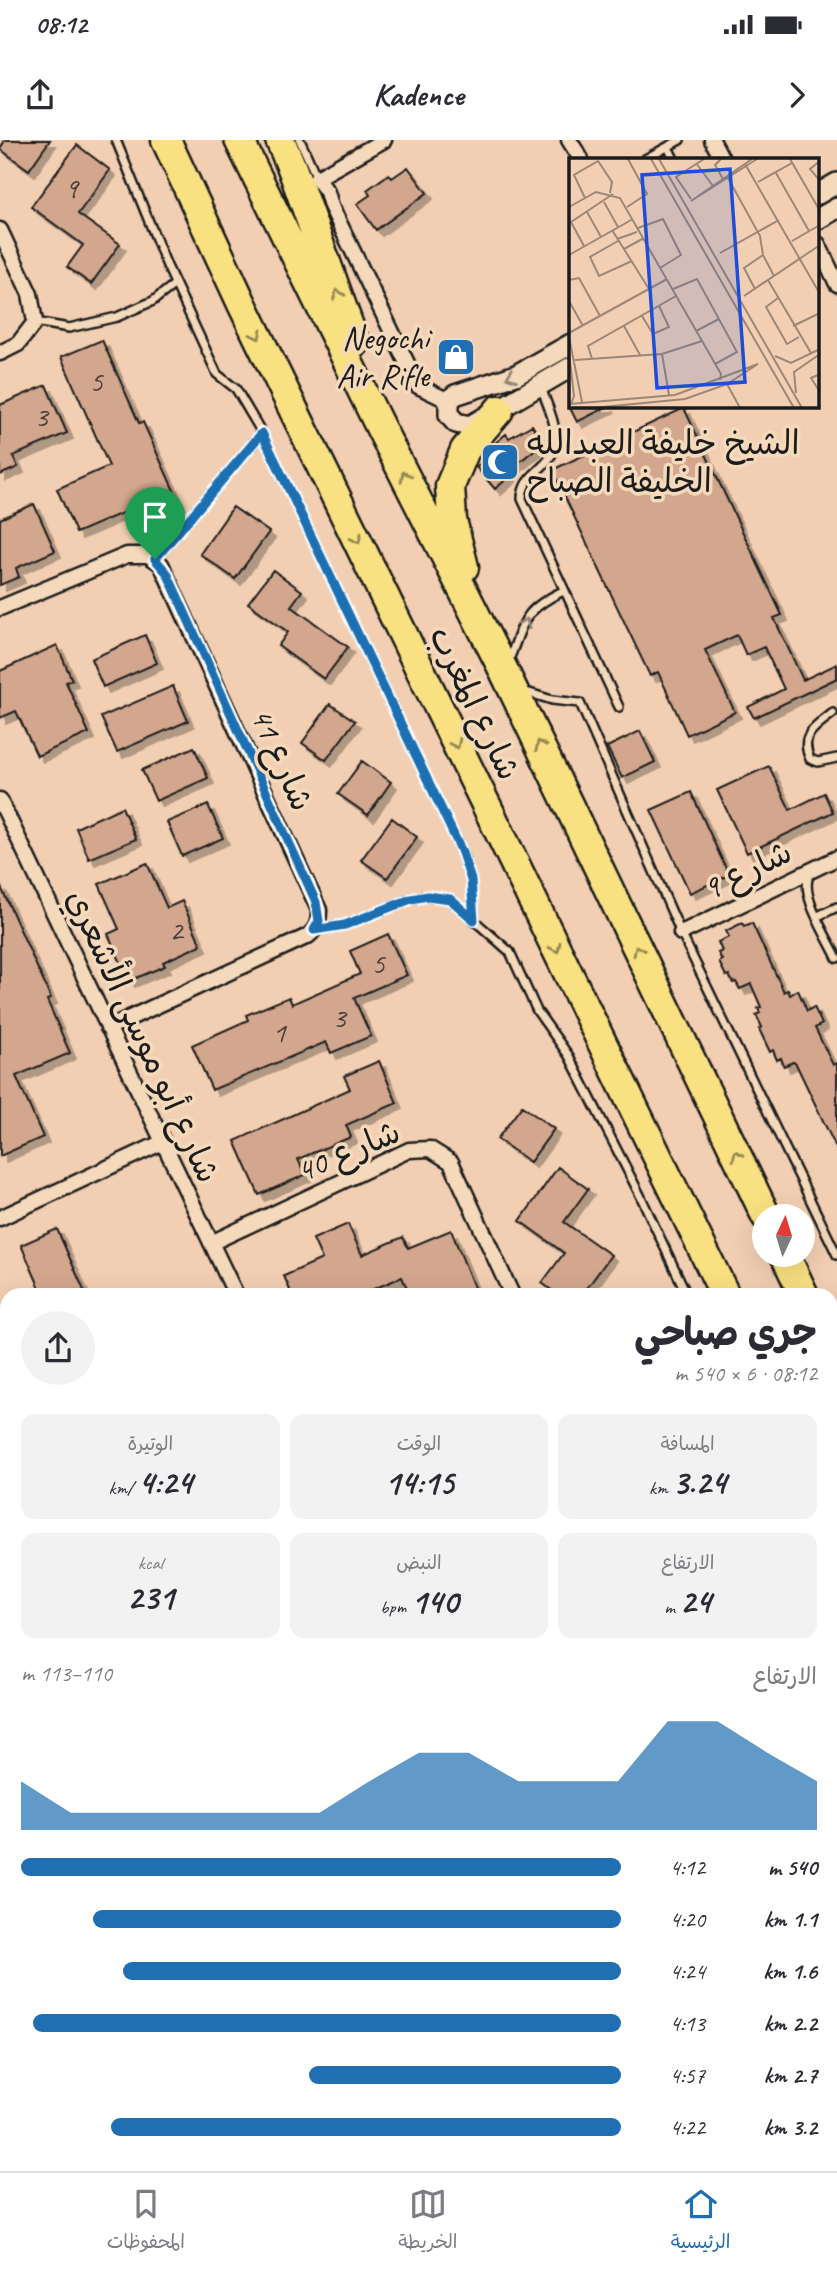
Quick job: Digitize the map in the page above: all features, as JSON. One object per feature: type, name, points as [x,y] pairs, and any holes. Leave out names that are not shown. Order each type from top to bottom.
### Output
[{"type":"highway","points":[[150,140],[204,246],[243,306]]},
{"type":"highway","name":"شارع المغرب","points":[[166,140],[243,306],[722,1288]]},
{"type":"highway","name":"شارع المغرب","points":[[239,140],[504,671],[760,1204]]},
{"type":"highway","points":[[280,140],[345,312],[381,429]]},
{"type":"highway","points":[[499,410],[466,450],[450,486],[452,520],[460,554],[504,671]]},
{"type":"highway","points":[[791,1267],[801,1288]]},
{"type":"street","points":[[384,140],[317,178],[327,192],[331,206],[418,386],[449,401]]},
{"type":"street","points":[[569,140],[580,158]]},
{"type":"street","points":[[712,140],[721,158]]},
{"type":"street","points":[[820,193],[837,183]]},
{"type":"street","points":[[820,218],[837,208]]},
{"type":"street","points":[[0,230],[30,294],[35,322],[18,344],[0,353]]},
{"type":"street","points":[[820,248],[837,284]]},
{"type":"street","points":[[569,345],[516,375],[455,395],[449,401],[449,415],[456,423],[470,426],[569,368]]},
{"type":"street","points":[[0,608],[127,555],[137,553],[155,559]]},
{"type":"street","name":"شارع 41","points":[[155,559],[167,573],[316,902],[319,921],[314,930]]},
{"type":"street","name":"شارع أبو موسى الأشعري","points":[[0,800],[233,1288]]},
{"type":"street","name":"شارع 9","points":[[681,933],[837,858]]},
{"type":"street","points":[[108,1028],[307,936],[314,930]]},
{"type":"street","points":[[0,1218],[163,1142]]},
{"type":"street","name":"شارع 40","points":[[211,1243],[409,1150],[430,1149],[451,1162],[509,1288]]},
{"type":"lane","points":[[116,140],[175,284],[218,374],[236,389],[262,433],[461,850],[471,880],[474,920]]},
{"type":"lane","points":[[300,140],[317,178]]},
{"type":"lane","points":[[647,158],[680,140]]},
{"type":"lane","points":[[668,147],[674,158]]},
{"type":"lane","points":[[35,322],[69,328],[117,317],[153,301],[175,284]]},
{"type":"lane","points":[[540,386],[555,429],[555,447],[549,460],[526,481],[522,489],[522,499],[619,707]]},
{"type":"lane","points":[[155,559],[262,433]]},
{"type":"lane","points":[[563,591],[530,611],[504,671],[552,699],[580,703],[681,933],[837,1255]]},
{"type":"lane","points":[[837,722],[835,712],[816,726],[807,737],[806,750],[810,759],[818,762],[837,758]]},
{"type":"lane","points":[[812,870],[806,879],[809,900],[837,958]]},
{"type":"lane","points":[[314,930],[345,925],[411,899],[428,896],[450,899],[510,952],[537,1011],[569,1056],[684,1288]]},
{"type":"lane","points":[[818,916],[837,907]]},
{"type":"building","points":[[5,140],[50,140],[29,170],[0,149]]},
{"type":"building","points":[[77,145],[110,170],[78,214],[120,244],[91,284],[67,267],[83,245],[31,207]]},
{"type":"building","points":[[408,167],[427,193],[376,230],[357,204],[370,195],[367,190],[389,174],[392,178]]},
{"type":"building","points":[[102,340],[139,423],[143,422],[180,504],[135,524],[129,510],[76,533],[57,489],[109,466],[61,357]]},
{"type":"building","points":[[46,385],[67,433],[13,456],[18,467],[0,475],[0,405]]},
{"type":"building","points":[[570,408],[605,408],[577,422]]},
{"type":"building","points":[[684,408],[782,615],[774,618],[803,680],[837,664],[837,678],[754,718],[748,707],[784,689],[764,647],[746,655],[737,635],[705,650],[735,712],[687,735],[658,672],[650,676],[552,470]]},
{"type":"building","name":"الشيخ خليفة العبدالله الخليفة الصباح","points":[[532,425],[543,443],[507,472],[510,476],[495,489],[476,467],[492,453],[488,449],[506,434],[509,438]]},
{"type":"building","points":[[34,504],[55,551],[16,568],[19,577],[0,585],[0,519]]},
{"type":"building","points":[[233,507],[269,532],[235,579],[200,554]]},
{"type":"building","points":[[273,570],[302,591],[291,606],[348,647],[324,679],[278,646],[288,632],[248,603]]},
{"type":"building","points":[[145,635],[157,663],[103,687],[91,659]]},
{"type":"building","points":[[57,645],[72,680],[66,682],[89,733],[37,756],[16,711],[0,718],[0,671]]},
{"type":"building","points":[[173,686],[188,721],[117,752],[101,717]]},
{"type":"building","points":[[330,704],[355,721],[326,760],[302,743]]},
{"type":"building","points":[[640,731],[655,762],[622,778],[607,747]]},
{"type":"building","points":[[194,747],[208,778],[156,801],[142,770]]},
{"type":"building","points":[[362,761],[391,782],[368,815],[338,794]]},
{"type":"building","points":[[769,766],[790,810],[824,793],[833,812],[747,853],[717,790]]},
{"type":"building","points":[[691,792],[729,875],[690,893],[651,810]]},
{"type":"building","points":[[208,805],[223,838],[182,856],[167,822]]},
{"type":"building","points":[[122,807],[136,839],[89,859],[76,828]]},
{"type":"building","points":[[392,818],[417,837],[387,878],[361,860]]},
{"type":"building","points":[[147,863],[167,908],[182,901],[201,945],[163,962],[165,966],[129,981],[108,934],[119,929],[99,884]]},
{"type":"building","points":[[0,885],[51,998],[47,1000],[70,1053],[16,1076],[43,1137],[0,1156]]},
{"type":"building","points":[[742,923],[744,926],[752,923],[784,992],[788,990],[790,995],[798,990],[807,1011],[814,1007],[822,1024],[815,1028],[833,1065],[837,1063],[837,1150],[796,1064],[793,1062],[784,1066],[781,1058],[777,1060],[773,1050],[770,1052],[759,1029],[762,1027],[756,1015],[760,1013],[758,1008],[761,1007],[751,984],[740,989],[729,975],[726,976],[719,962],[722,960],[718,953],[722,951],[718,942],[729,937],[726,931]]},
{"type":"building","points":[[388,934],[407,975],[354,998],[371,1036],[331,1053],[326,1042],[212,1090],[192,1045],[248,1020],[246,1015],[289,997],[292,1004],[360,974],[350,951]]},
{"type":"building","points":[[379,1061],[397,1103],[346,1125],[351,1137],[298,1159],[305,1175],[259,1195],[235,1141],[350,1089],[344,1076]]},
{"type":"building","points":[[522,1106],[554,1129],[530,1162],[497,1139]]},
{"type":"building","points":[[558,1167],[588,1189],[564,1222],[611,1255],[587,1288],[549,1288],[542,1283],[564,1253],[520,1221]]},
{"type":"building","points":[[348,1224],[362,1255],[403,1237],[408,1248],[451,1230],[474,1288],[407,1288],[402,1277],[376,1288],[289,1288],[284,1276],[322,1259],[313,1239]]},
{"type":"building","points":[[57,1229],[83,1288],[40,1288],[21,1245]]},
{"type":"place","name":"Negochi Air Rifle","points":[[456,357]]},
{"type":"place","name":"الشيخ خليفة العبدالله الخليفة الصباح","points":[[500,462]]},
{"type":"route","points":[[262,433],[461,850],[471,880],[474,920],[450,899],[428,896],[411,899],[345,925],[314,930],[319,921],[316,902],[167,573],[155,559],[262,433]]}]
